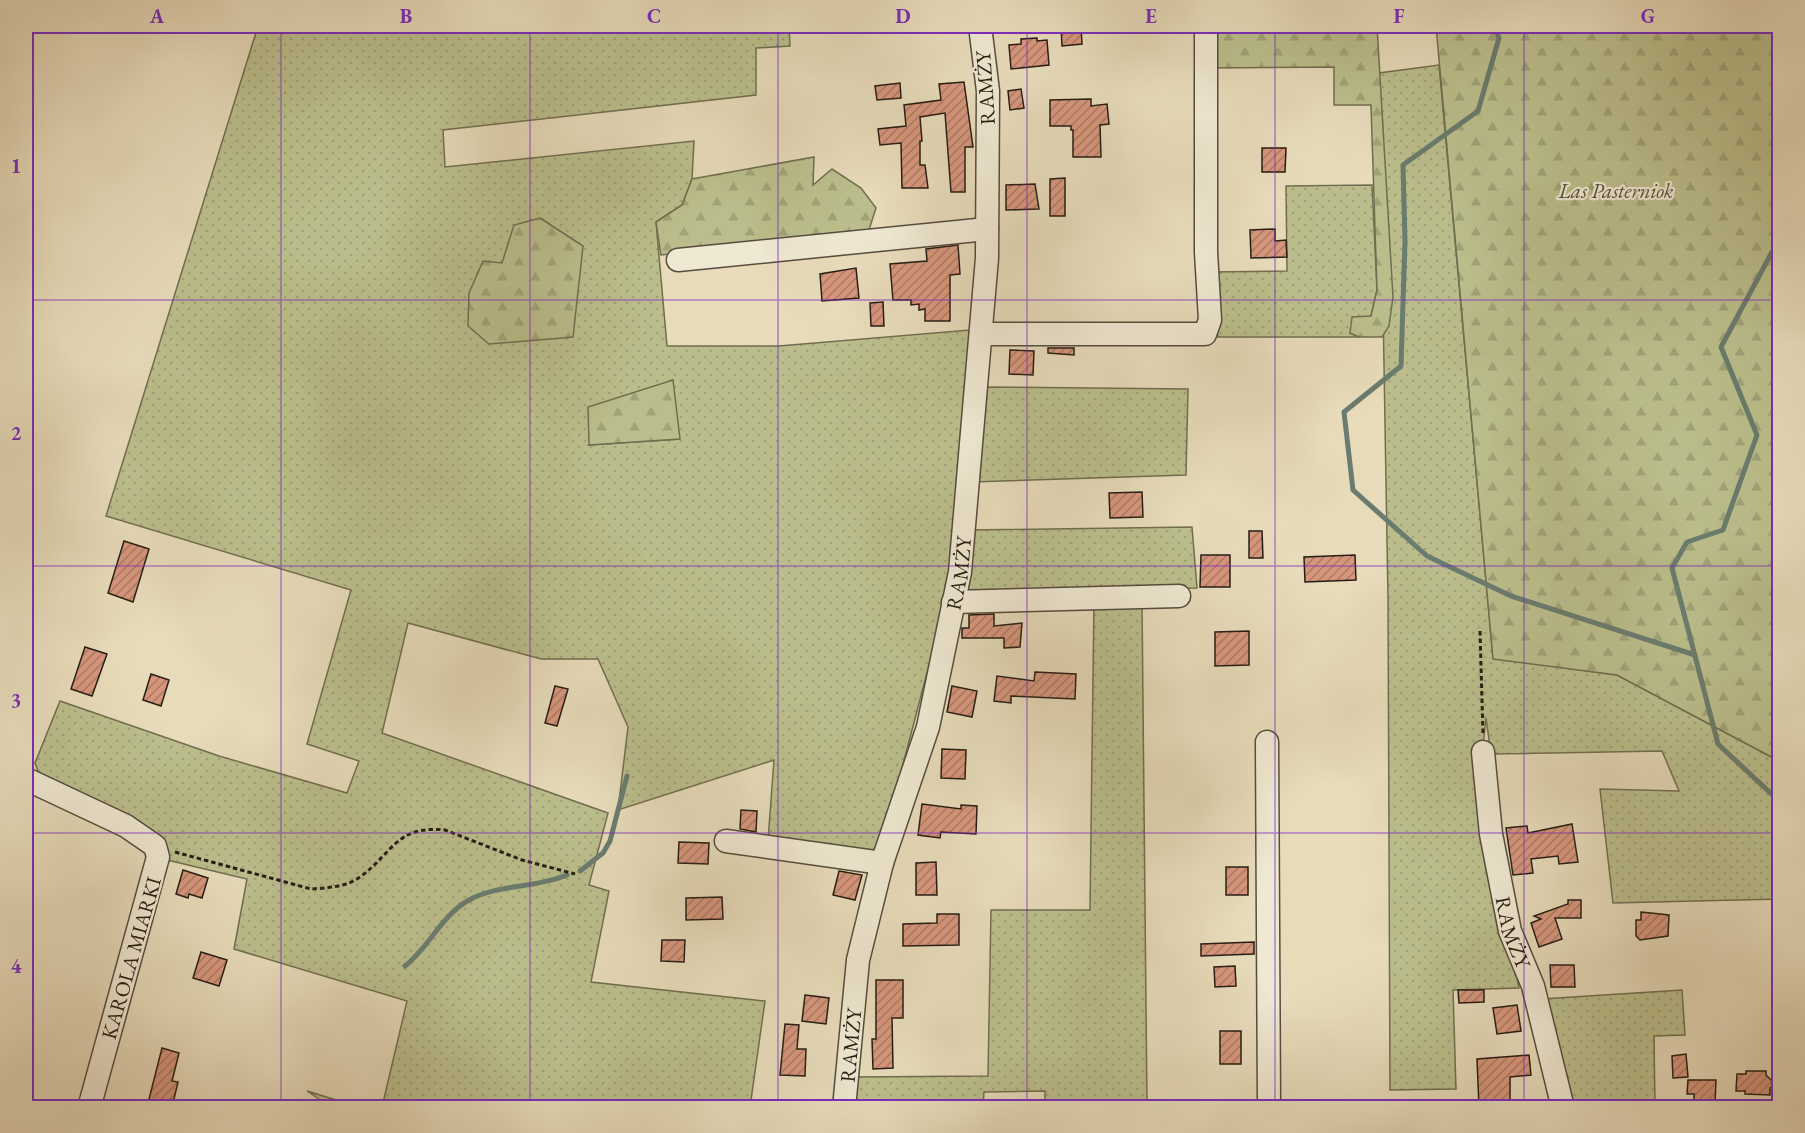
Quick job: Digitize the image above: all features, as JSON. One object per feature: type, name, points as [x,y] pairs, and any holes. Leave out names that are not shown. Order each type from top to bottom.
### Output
[{"type":"street","name":"RAMŻY","points":[[844,1107],[858,960],[882,863],[928,727],[960,572],[981,334],[987,229],[988,91],[980,26]]},
{"type":"street","points":[[981,334],[1205,334],[1210,320],[1206,252],[1206,26]]},
{"type":"street","points":[[678,260],[987,229]]},
{"type":"street","points":[[953,602],[1179,596]]},
{"type":"street","points":[[1267,742],[1269,1107]]},
{"type":"street","name":"RAMŻY","points":[[1483,752],[1491,834],[1510,932],[1533,986],[1563,1107]]},
{"type":"street","name":"KAROLA MIARKI","points":[[26,778],[126,826],[155,846],[158,856],[156,871],[89,1107]]},
{"type":"street","points":[[726,841],[882,863]]},
{"type":"path","points":[[1480,632],[1483,752]]},
{"type":"path","points":[[155,846],[311,889],[333,887],[359,878],[398,839],[417,830],[431,829],[445,830],[522,860],[575,874]]},
{"type":"green space","points":[[258,26],[789,26],[790,46],[756,48],[756,95],[443,130],[445,167],[694,141],[692,179],[682,205],[656,222],[667,346],[779,346],[970,330],[954,570],[879,856],[768,840],[774,760],[618,810],[628,727],[598,659],[541,659],[408,623],[382,733],[608,813],[589,885],[609,891],[591,982],[765,1001],[750,1107],[382,1107],[407,1001],[234,949],[247,879],[163,859],[41,779],[35,763],[60,701],[219,756],[347,793],[359,761],[307,744],[351,590],[106,516]],"holes":[[[672,380],[679,439],[589,445]]]},
{"type":"green space","points":[[1208,26],[1377,26],[1393,297],[1389,326],[1382,337],[1359,337],[1350,333],[1352,317],[1371,316],[1377,290],[1371,105],[1334,105],[1334,67],[1208,68]]},
{"type":"green space","name":"Las Pasterniok","points":[[1436,26],[1779,26],[1779,761],[1617,675],[1493,659]]},
{"type":"green space","points":[[1439,65],[1493,658],[1617,675],[1779,761],[1779,899],[1613,903],[1600,789],[1679,791],[1662,751],[1491,754],[1486,718],[1479,783],[1519,988],[1453,990],[1456,1089],[1390,1090],[1388,598],[1379,73]]},
{"type":"green space","points":[[814,157],[813,185],[832,169],[861,188],[876,208],[868,233],[661,255],[656,222],[682,205],[692,179]]},
{"type":"green space","points":[[1372,185],[1377,290],[1371,316],[1350,333],[1359,337],[1218,337],[1210,272],[1287,271],[1286,186]]},
{"type":"green space","points":[[540,218],[583,246],[573,337],[489,344],[468,326],[469,293],[483,261],[502,263],[514,225]]},
{"type":"green space","points":[[673,380],[680,439],[589,445],[588,407]]},
{"type":"green space","points":[[982,387],[1188,389],[1186,475],[973,482]]},
{"type":"green space","points":[[1192,527],[1197,588],[961,593],[971,530]]},
{"type":"green space","points":[[1094,601],[1142,602],[1147,1107],[1045,1107],[1045,1091],[984,1092],[983,1107],[850,1108],[853,1077],[988,1076],[991,910],[1090,910]]},
{"type":"green space","points":[[1682,990],[1685,1035],[1654,1036],[1655,1107],[1571,1107],[1542,999]]},
{"type":"green space","points":[[307,1091],[359,1107],[331,1107]]},
{"type":"building","points":[[1061,26],[1081,26],[1082,44],[1062,46]]},
{"type":"building","points":[[1037,38],[1037,41],[1047,40],[1049,65],[1011,69],[1009,45],[1021,44],[1021,39]]},
{"type":"building","points":[[964,82],[973,147],[965,147],[965,192],[951,192],[945,113],[920,117],[922,141],[920,141],[920,165],[925,165],[928,188],[902,188],[901,143],[880,145],[878,129],[906,126],[904,105],[941,100],[939,84]]},
{"type":"building","points":[[900,83],[901,98],[877,100],[875,86]]},
{"type":"building","points":[[1021,89],[1024,108],[1010,110],[1008,91]]},
{"type":"building","points":[[1091,99],[1091,106],[1107,104],[1109,124],[1100,125],[1101,157],[1073,157],[1073,130],[1071,126],[1050,126],[1050,100]]},
{"type":"building","points":[[1262,148],[1286,148],[1285,172],[1262,172]]},
{"type":"building","points":[[1065,178],[1065,216],[1050,216],[1050,179]]},
{"type":"building","points":[[1035,184],[1039,209],[1006,210],[1006,185]]},
{"type":"building","points":[[1275,229],[1275,241],[1286,240],[1287,257],[1251,258],[1250,230]]},
{"type":"building","points":[[958,245],[960,274],[950,275],[950,321],[925,321],[925,309],[919,310],[919,304],[911,305],[911,300],[893,300],[890,264],[927,261],[926,249]]},
{"type":"building","points":[[856,268],[859,298],[822,301],[820,274]]},
{"type":"building","points":[[883,302],[884,326],[871,326],[870,303]]},
{"type":"building","points":[[1048,348],[1074,348],[1074,355],[1048,353]]},
{"type":"building","points":[[1010,350],[1034,351],[1033,375],[1009,374]]},
{"type":"building","points":[[1142,492],[1143,517],[1110,518],[1109,493]]},
{"type":"building","points":[[1249,531],[1262,531],[1263,558],[1249,558]]},
{"type":"building","points":[[124,541],[149,549],[133,602],[108,593]]},
{"type":"building","points":[[1201,555],[1230,555],[1230,587],[1200,587]]},
{"type":"building","points":[[1355,555],[1356,580],[1305,582],[1304,557]]},
{"type":"building","points":[[994,614],[994,626],[1022,623],[1020,647],[1004,648],[1004,638],[962,638],[962,628],[969,628],[969,615]]},
{"type":"building","points":[[1249,631],[1249,665],[1215,666],[1215,632]]},
{"type":"building","points":[[85,647],[107,654],[92,696],[71,689]]},
{"type":"building","points":[[1035,672],[1076,674],[1075,699],[1011,696],[1011,703],[994,701],[997,676],[1034,681]]},
{"type":"building","points":[[151,674],[169,680],[161,706],[143,700]]},
{"type":"building","points":[[555,686],[568,689],[557,726],[545,723]]},
{"type":"building","points":[[952,686],[977,691],[972,717],[947,712]]},
{"type":"building","points":[[942,749],[966,750],[965,779],[941,778]]},
{"type":"building","points":[[922,804],[961,809],[961,805],[977,806],[976,834],[941,832],[940,838],[918,835]]},
{"type":"building","points":[[741,810],[757,811],[756,832],[740,829]]},
{"type":"building","points":[[1572,824],[1578,862],[1559,864],[1558,856],[1531,859],[1533,873],[1513,875],[1506,828],[1527,826],[1528,833]]},
{"type":"building","points":[[679,842],[709,843],[708,864],[678,863]]},
{"type":"building","points":[[936,862],[937,895],[916,895],[916,863]]},
{"type":"building","points":[[1226,867],[1248,867],[1248,895],[1226,895]]},
{"type":"building","points":[[183,870],[208,878],[202,898],[189,894],[188,898],[176,894]]},
{"type":"building","points":[[839,871],[862,875],[855,900],[833,895]]},
{"type":"building","points":[[722,897],[723,919],[686,920],[686,898]]},
{"type":"building","points":[[1568,900],[1581,900],[1581,918],[1555,918],[1562,939],[1539,947],[1531,923],[1541,919],[1534,916],[1568,904]]},
{"type":"building","points":[[1641,912],[1669,915],[1668,936],[1640,940],[1636,936],[1636,920],[1641,920]]},
{"type":"building","points":[[937,914],[959,914],[959,945],[903,946],[903,924],[937,923]]},
{"type":"building","points":[[662,940],[685,940],[684,962],[661,961]]},
{"type":"building","points":[[1254,942],[1254,954],[1201,956],[1201,944]]},
{"type":"building","points":[[201,952],[227,960],[219,986],[193,978]]},
{"type":"building","points":[[1550,965],[1574,965],[1575,987],[1551,987]]},
{"type":"building","points":[[1235,966],[1236,986],[1215,987],[1214,967]]},
{"type":"building","points":[[876,980],[903,980],[903,1018],[892,1018],[893,1068],[873,1069],[872,1039],[876,1039]]},
{"type":"building","points":[[1458,990],[1484,990],[1484,1002],[1459,1003]]},
{"type":"building","points":[[805,995],[829,998],[826,1024],[802,1021]]},
{"type":"building","points":[[1517,1005],[1521,1031],[1497,1034],[1493,1008]]},
{"type":"building","points":[[785,1024],[799,1025],[797,1049],[806,1049],[805,1076],[780,1075]]},
{"type":"building","points":[[1220,1031],[1241,1031],[1241,1064],[1220,1064]]},
{"type":"building","points":[[162,1048],[179,1053],[172,1081],[178,1082],[172,1107],[147,1107]]},
{"type":"building","points":[[1686,1054],[1688,1077],[1673,1078],[1672,1056]]},
{"type":"building","points":[[1529,1055],[1531,1075],[1510,1077],[1510,1107],[1479,1107],[1477,1059]]},
{"type":"building","points":[[1746,1071],[1766,1071],[1766,1075],[1775,1084],[1770,1088],[1770,1095],[1745,1094],[1745,1091],[1736,1091],[1737,1074],[1746,1074]]},
{"type":"building","points":[[1688,1080],[1716,1080],[1715,1104],[1694,1104],[1694,1094],[1687,1094]]},
{"type":"waterway","points":[[1494,26],[1499,38],[1478,111],[1403,165],[1405,241],[1401,366],[1344,412],[1353,490],[1427,556],[1511,596],[1695,655]]},
{"type":"waterway","points":[[1780,249],[1772,252],[1721,347],[1757,435],[1723,530],[1687,542],[1672,568],[1718,744],[1780,802]]},
{"type":"waterway","points":[[580,871],[603,853],[610,841],[627,776]]},
{"type":"waterway","points":[[405,966],[443,922],[459,906],[469,900],[493,891],[567,875]]}]
